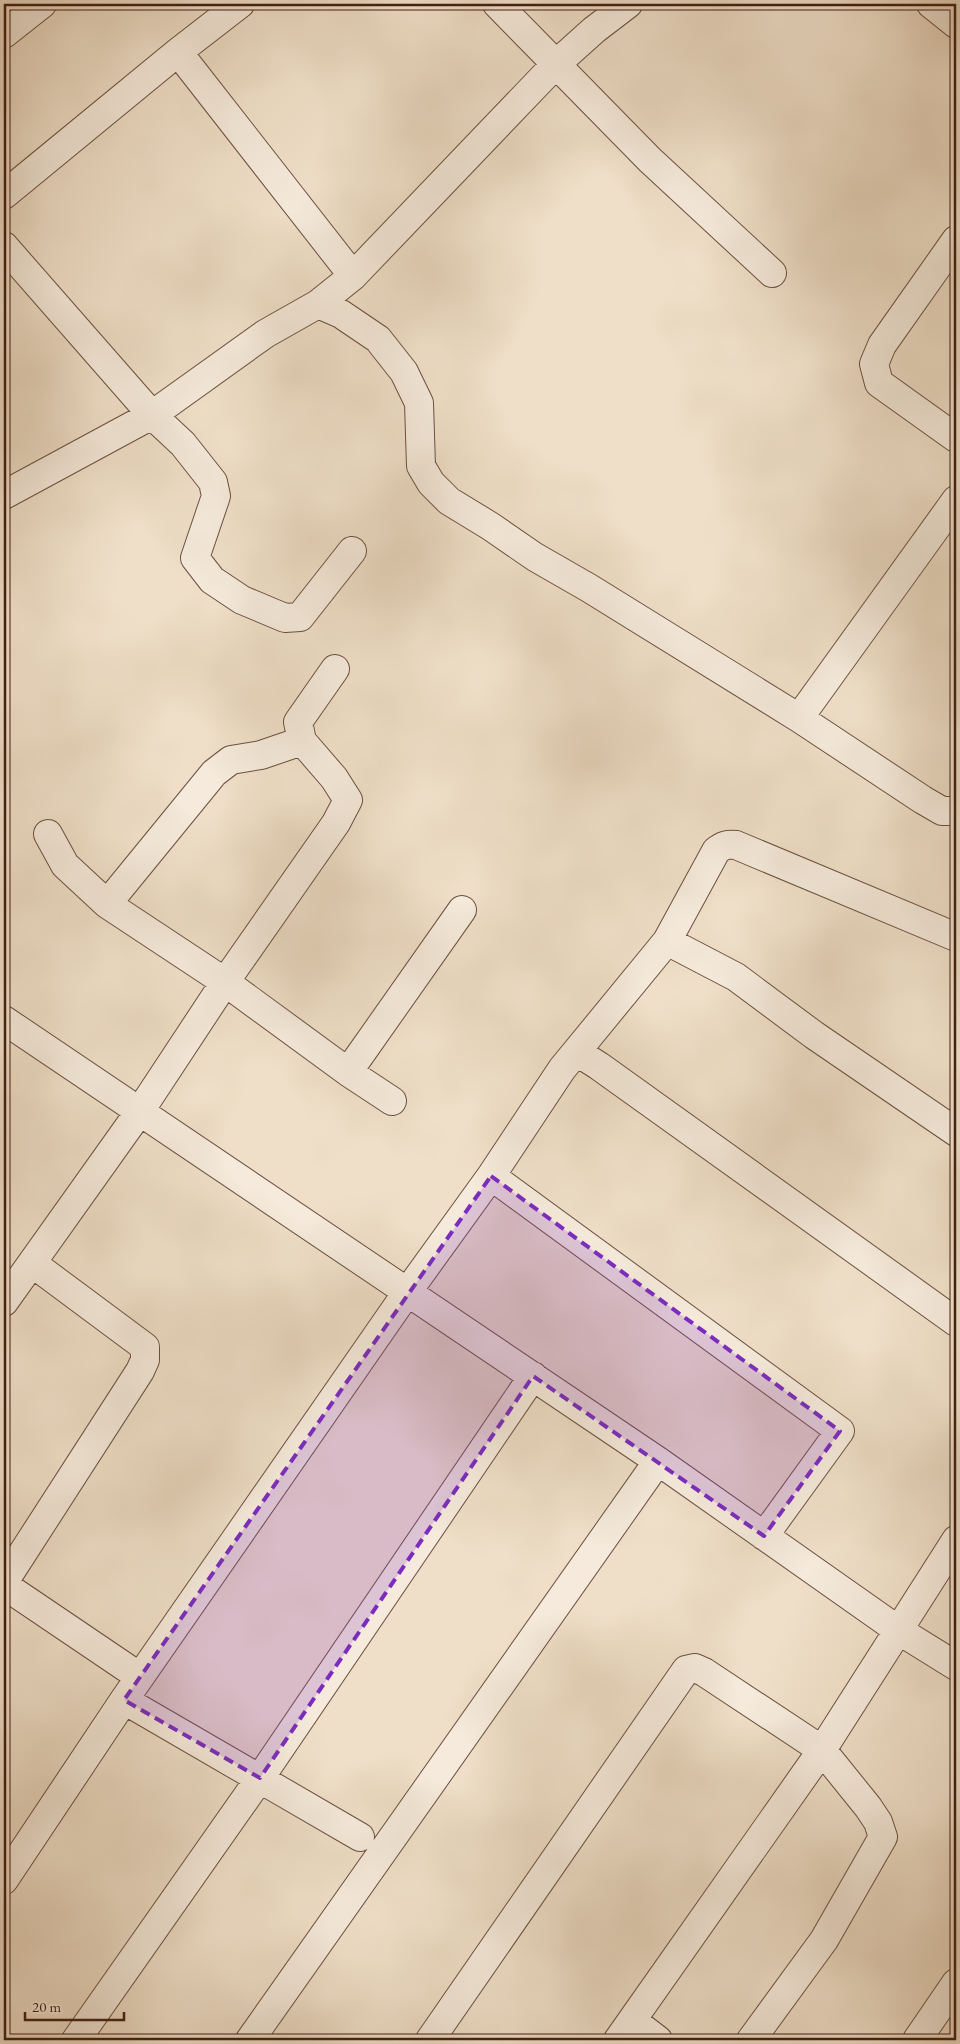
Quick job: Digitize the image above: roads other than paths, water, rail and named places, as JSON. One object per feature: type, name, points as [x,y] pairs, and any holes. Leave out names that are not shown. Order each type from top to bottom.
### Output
[{"type":"street","points":[[4,195],[178,52],[240,4]]},
{"type":"street","points":[[497,4],[650,160],[772,272]]},
{"type":"street","points":[[4,495],[152,415],[174,397],[265,334],[318,304],[353,276],[555,65],[594,30],[628,4]]},
{"type":"street","points":[[931,4],[956,24]]},
{"type":"street","points":[[4,34],[41,5]]},
{"type":"street","points":[[178,52],[353,276]]},
{"type":"street","points":[[956,241],[882,345],[874,364],[879,384],[956,438]]},
{"type":"street","points":[[4,246],[152,415],[183,444],[213,482],[216,496],[195,558],[212,580],[242,600],[285,618],[300,617],[352,551]]},
{"type":"street","points":[[318,304],[341,314],[378,339],[404,372],[419,403],[420,466],[431,483],[449,501],[535,557],[589,588],[800,718],[923,800],[942,811],[956,811]]},
{"type":"street","points":[[800,718],[956,500]]},
{"type":"street","points":[[4,1302],[140,1111],[225,982],[336,823],[348,800],[334,778],[302,741],[298,722],[335,669]]},
{"type":"street","points":[[107,904],[214,773],[230,760],[261,755],[302,741]]},
{"type":"street","points":[[48,834],[66,865],[107,904],[225,982],[348,1072],[392,1101]]},
{"type":"street","points":[[4,1880],[124,1700],[408,1291],[492,1176],[562,1069],[667,941],[716,851],[721,846],[736,845],[797,869],[956,938]]},
{"type":"street","points":[[348,1072],[462,910]]},
{"type":"street","points":[[667,941],[736,977],[814,1035],[956,1132]]},
{"type":"street","points":[[4,1020],[658,1461],[898,1630],[956,1666]]},
{"type":"street","points":[[577,1052],[956,1322]]},
{"type":"street","points":[[492,1176],[840,1431],[764,1536]]},
{"type":"street","points":[[32,1263],[145,1348],[145,1360],[140,1371],[4,1583],[140,1677]]},
{"type":"street","points":[[76,2040],[260,1778],[533,1376]]},
{"type":"street","points":[[250,2040],[658,1461]]},
{"type":"street","points":[[658,2040],[625,2030],[822,1750],[956,1540]]},
{"type":"street","points":[[430,2040],[686,1670],[695,1668],[704,1672],[822,1750],[868,1807],[878,1822],[883,1837],[824,1940],[751,2040]]},
{"type":"street","points":[[124,1700],[360,1837]]},
{"type":"street","points":[[917,2040],[956,1983]]}]
